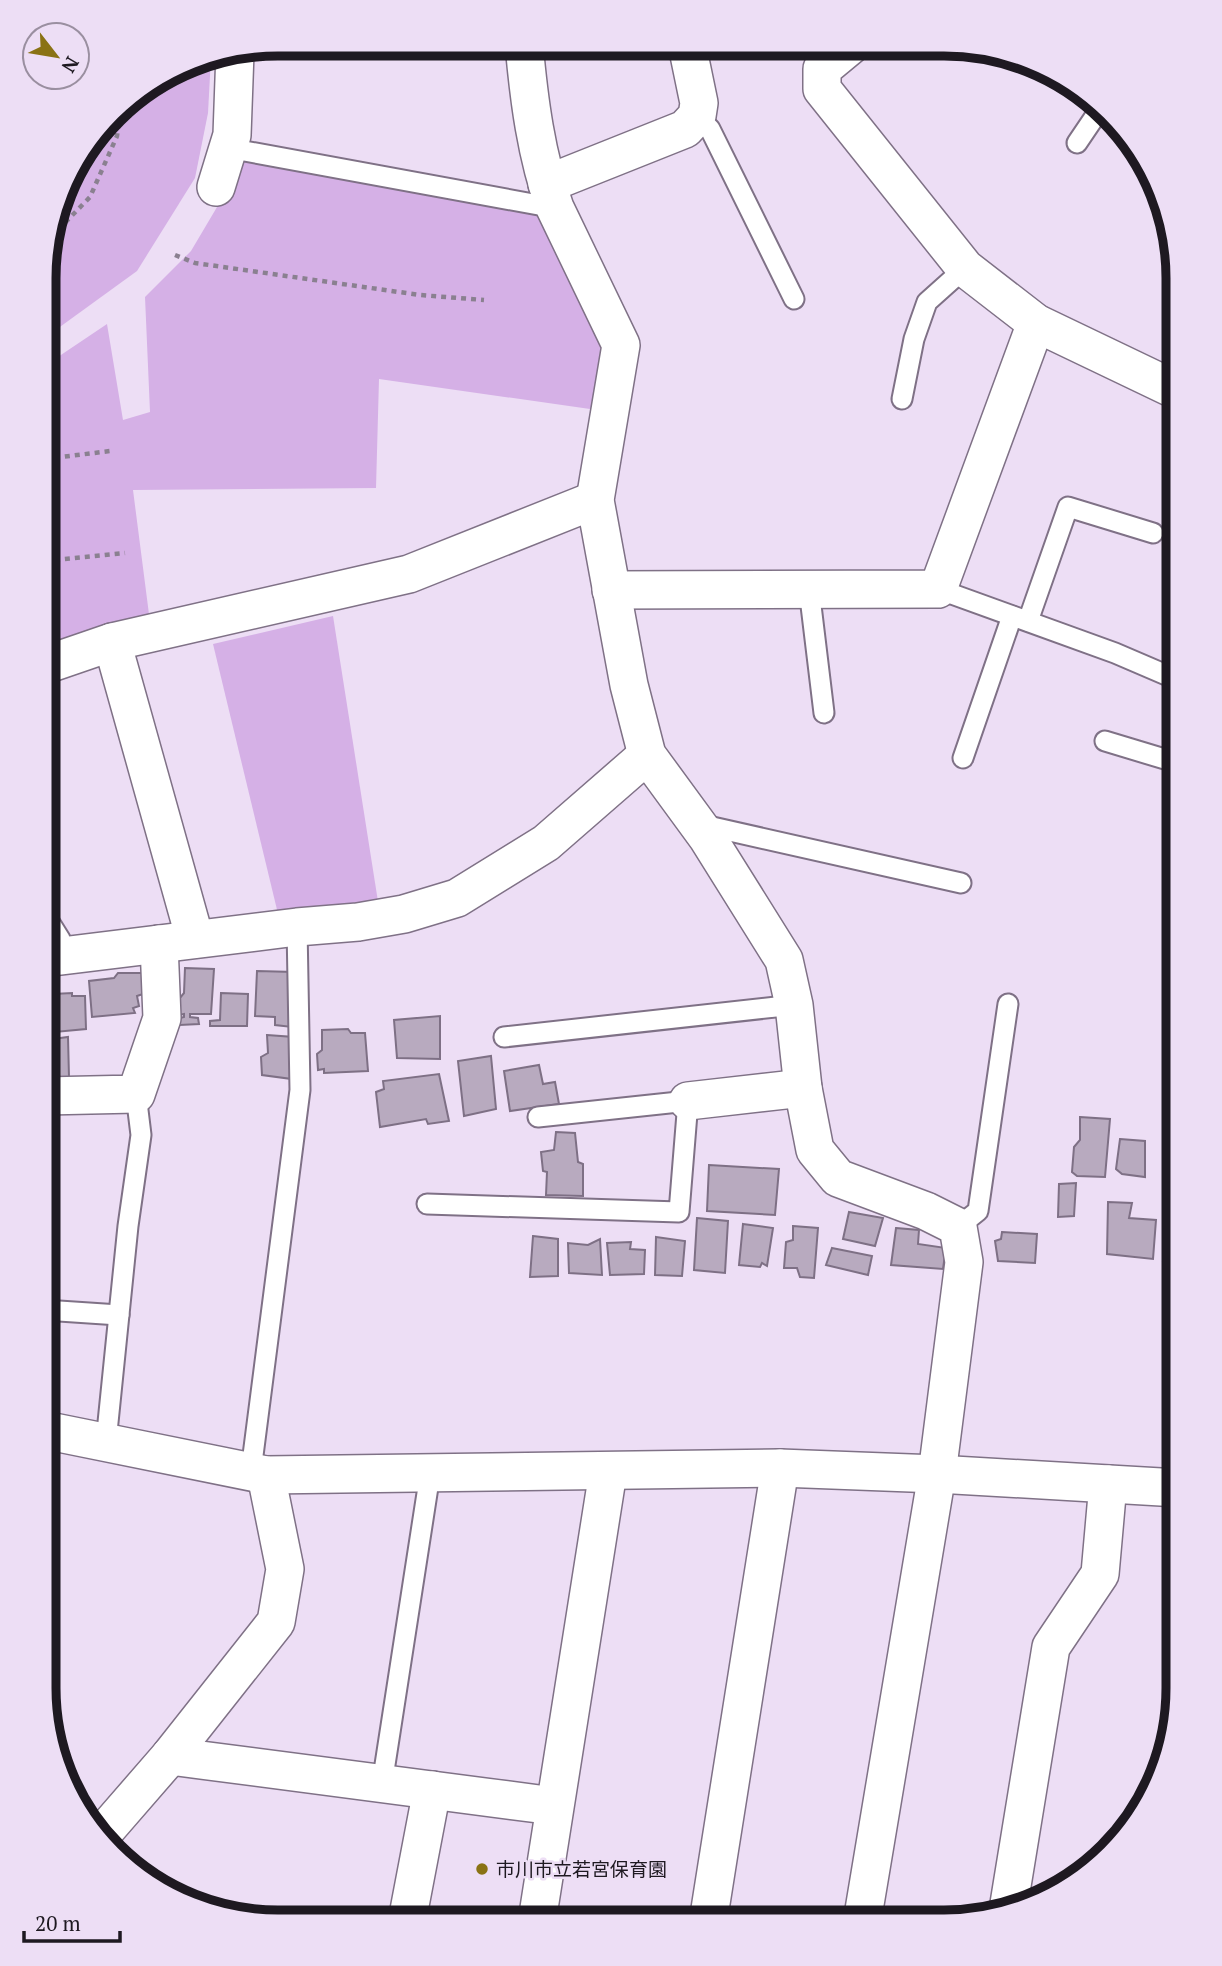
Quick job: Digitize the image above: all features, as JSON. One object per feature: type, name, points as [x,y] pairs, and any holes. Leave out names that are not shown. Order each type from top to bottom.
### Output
[{"type":"street","points":[[525,56],[529,103],[551,196],[621,345],[595,500],[629,685],[647,755],[698,824],[784,960],[794,1005],[803,1088],[815,1150],[838,1178],[926,1211],[958,1227],[964,1262],[937,1474],[864,1910]]},
{"type":"street","points":[[551,196],[685,129],[697,116],[699,103],[689,56]]},
{"type":"street","points":[[838,56],[822,69],[822,89],[965,268],[1036,323],[1166,385]]},
{"type":"street","points":[[216,187],[232,135],[235,61]]},
{"type":"street","points":[[611,590],[938,589],[1036,323]]},
{"type":"street","points":[[56,660],[111,642],[409,575],[595,500]]},
{"type":"street","points":[[111,642],[195,939]]},
{"type":"street","points":[[56,957],[358,922],[392,916],[457,898],[546,843],[647,755]]},
{"type":"street","points":[[56,1096],[136,1094],[162,1018],[159,944]]},
{"type":"street","points":[[688,1101],[803,1088]]},
{"type":"street","points":[[56,1432],[259,1473],[430,1474],[780,1468],[1166,1487]]},
{"type":"street","points":[[710,1910],[780,1468]]},
{"type":"street","points":[[539,1910],[608,1472]]},
{"type":"street","points":[[107,1829],[170,1756],[276,1622],[285,1569],[259,1473]]},
{"type":"street","points":[[1010,1899],[1051,1647],[1100,1574],[1108,1484]]},
{"type":"street","points":[[170,1756],[554,1806]]},
{"type":"street","points":[[409,1910],[432,1790]]},
{"type":"lane","points":[[697,116],[710,129],[794,299]]},
{"type":"lane","points":[[1077,143],[1096,116]]},
{"type":"lane","points":[[228,148],[551,196]]},
{"type":"lane","points":[[902,399],[914,340],[927,302],[965,268]]},
{"type":"lane","points":[[963,758],[1068,507],[1153,533]]},
{"type":"lane","points":[[809,589],[824,713]]},
{"type":"lane","points":[[938,589],[1115,653],[1166,675]]},
{"type":"lane","points":[[1105,741],[1166,759]]},
{"type":"lane","points":[[698,824],[961,883]]},
{"type":"lane","points":[[259,1473],[300,1090],[297,927]]},
{"type":"lane","points":[[56,933],[60,939],[56,953]]},
{"type":"lane","points":[[958,1227],[978,1211],[1008,1004]]},
{"type":"lane","points":[[504,1037],[794,1005]]},
{"type":"lane","points":[[106,1442],[128,1226],[141,1135],[136,1094]]},
{"type":"lane","points":[[427,1204],[679,1212],[688,1101],[538,1117]]},
{"type":"lane","points":[[56,1311],[119,1315]]},
{"type":"lane","points":[[382,1784],[430,1474]]},
{"type":"path","points":[[63,225],[90,197],[117,136],[118,125]]},
{"type":"path","points":[[175,255],[195,263],[420,295],[484,300]]},
{"type":"path","points":[[56,458],[110,450]]},
{"type":"path","points":[[56,560],[125,553]]},
{"type":"shaded area","points":[[210,67],[208,113],[195,178],[137,271],[56,330],[58,249],[68,207],[93,155],[132,111],[155,93]]},
{"type":"shaded area","points":[[236,155],[542,210],[610,345],[597,410],[379,379],[376,488],[133,490],[150,622],[56,651],[56,358],[107,324],[123,420],[150,412],[145,297],[191,251],[220,202]]},
{"type":"shaded area","points":[[333,616],[379,908],[279,918],[213,644]]},
{"type":"building","points":[[185,968],[214,969],[211,1014],[190,1014],[190,1017],[198,1018],[199,1024],[180,1025],[180,1018],[184,1017],[184,1014],[179,1015],[179,999],[184,993]]},
{"type":"building","points":[[257,971],[294,972],[292,1027],[275,1025],[275,1017],[255,1016]]},
{"type":"building","points":[[118,973],[142,973],[143,994],[137,996],[139,1006],[133,1008],[135,1013],[92,1017],[89,981],[114,978]]},
{"type":"building","points":[[221,993],[248,994],[247,1026],[210,1026],[210,1021],[220,1020]]},
{"type":"building","points":[[56,994],[85,996],[86,1029],[56,1032]]},
{"type":"building","points":[[440,1016],[440,1059],[397,1058],[394,1020]]},
{"type":"building","points":[[348,1029],[351,1033],[365,1033],[368,1071],[324,1073],[324,1069],[318,1070],[317,1054],[322,1050],[322,1030]]},
{"type":"building","points":[[267,1035],[294,1037],[292,1079],[262,1075],[261,1057],[268,1053]]},
{"type":"building","points":[[68,1037],[69,1077],[56,1078],[56,1039]]},
{"type":"building","points":[[491,1056],[496,1109],[464,1116],[458,1061]]},
{"type":"building","points":[[539,1065],[543,1084],[555,1082],[559,1104],[510,1111],[504,1071]]},
{"type":"building","points":[[439,1074],[449,1121],[428,1124],[426,1119],[380,1127],[376,1092],[384,1089],[383,1081]]},
{"type":"building","points":[[1080,1117],[1110,1119],[1105,1177],[1077,1176],[1072,1172],[1074,1147],[1080,1140]]},
{"type":"building","points":[[556,1132],[575,1133],[578,1162],[583,1164],[583,1196],[546,1195],[547,1172],[543,1171],[541,1152],[554,1150]]},
{"type":"building","points":[[1120,1139],[1145,1141],[1145,1177],[1122,1174],[1116,1169]]},
{"type":"building","points":[[709,1165],[779,1169],[775,1215],[707,1211]]},
{"type":"building","points":[[1076,1183],[1074,1216],[1058,1217],[1059,1184]]},
{"type":"building","points":[[1108,1202],[1132,1203],[1129,1218],[1156,1220],[1153,1259],[1107,1254]]},
{"type":"building","points":[[849,1212],[883,1218],[875,1246],[843,1239]]},
{"type":"building","points":[[697,1218],[728,1221],[725,1273],[694,1270]]},
{"type":"building","points":[[1165,1223],[1166,1261],[1163,1261]]},
{"type":"building","points":[[743,1224],[773,1228],[767,1266],[762,1263],[760,1267],[739,1265]]},
{"type":"building","points":[[793,1226],[818,1228],[814,1278],[800,1277],[797,1268],[784,1268],[786,1242],[793,1240]]},
{"type":"building","points":[[896,1228],[919,1230],[918,1244],[946,1248],[943,1269],[891,1265]]},
{"type":"building","points":[[1002,1232],[1037,1234],[1035,1263],[998,1261],[995,1241],[1001,1239]]},
{"type":"building","points":[[533,1236],[558,1239],[558,1276],[530,1277]]},
{"type":"building","points":[[656,1237],[685,1241],[682,1276],[655,1275]]},
{"type":"building","points":[[600,1239],[602,1275],[569,1273],[568,1243],[588,1245]]},
{"type":"building","points":[[631,1242],[630,1249],[645,1250],[644,1274],[610,1275],[607,1243]]},
{"type":"building","points":[[832,1248],[872,1256],[868,1275],[826,1265]]},
{"type":"place","name":"市川市立若宮保育園","points":[[482,1869]]}]
